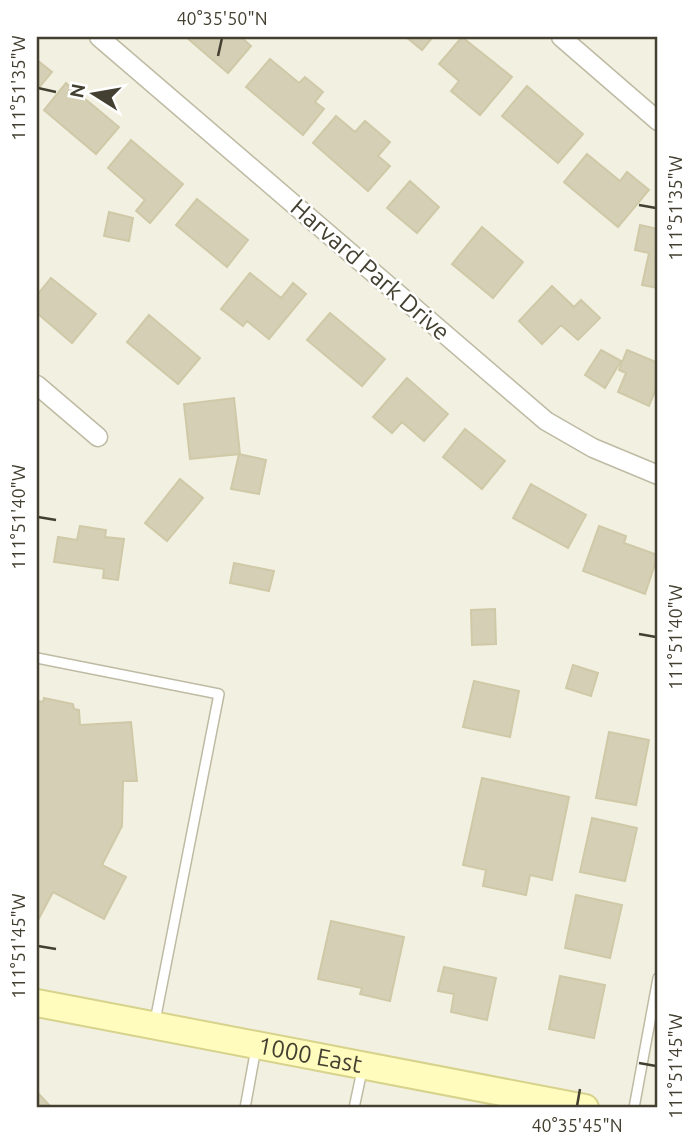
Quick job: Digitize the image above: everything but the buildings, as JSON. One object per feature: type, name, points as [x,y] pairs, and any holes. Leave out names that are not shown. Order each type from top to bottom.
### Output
[{"type":"street","name":"Harvard Park Drive","points":[[99,37],[546,421],[593,448],[658,475]]},
{"type":"street","points":[[561,37],[658,121]]},
{"type":"street","points":[[37,385],[98,438]]},
{"type":"street","name":"1000 East","points":[[37,1003],[585,1108]]},
{"type":"lane","points":[[37,658],[219,694],[155,1024]]},
{"type":"lane","points":[[634,1108],[658,978]]},
{"type":"lane","points":[[245,1108],[256,1044]]},
{"type":"lane","points":[[354,1108],[364,1065]]}]
